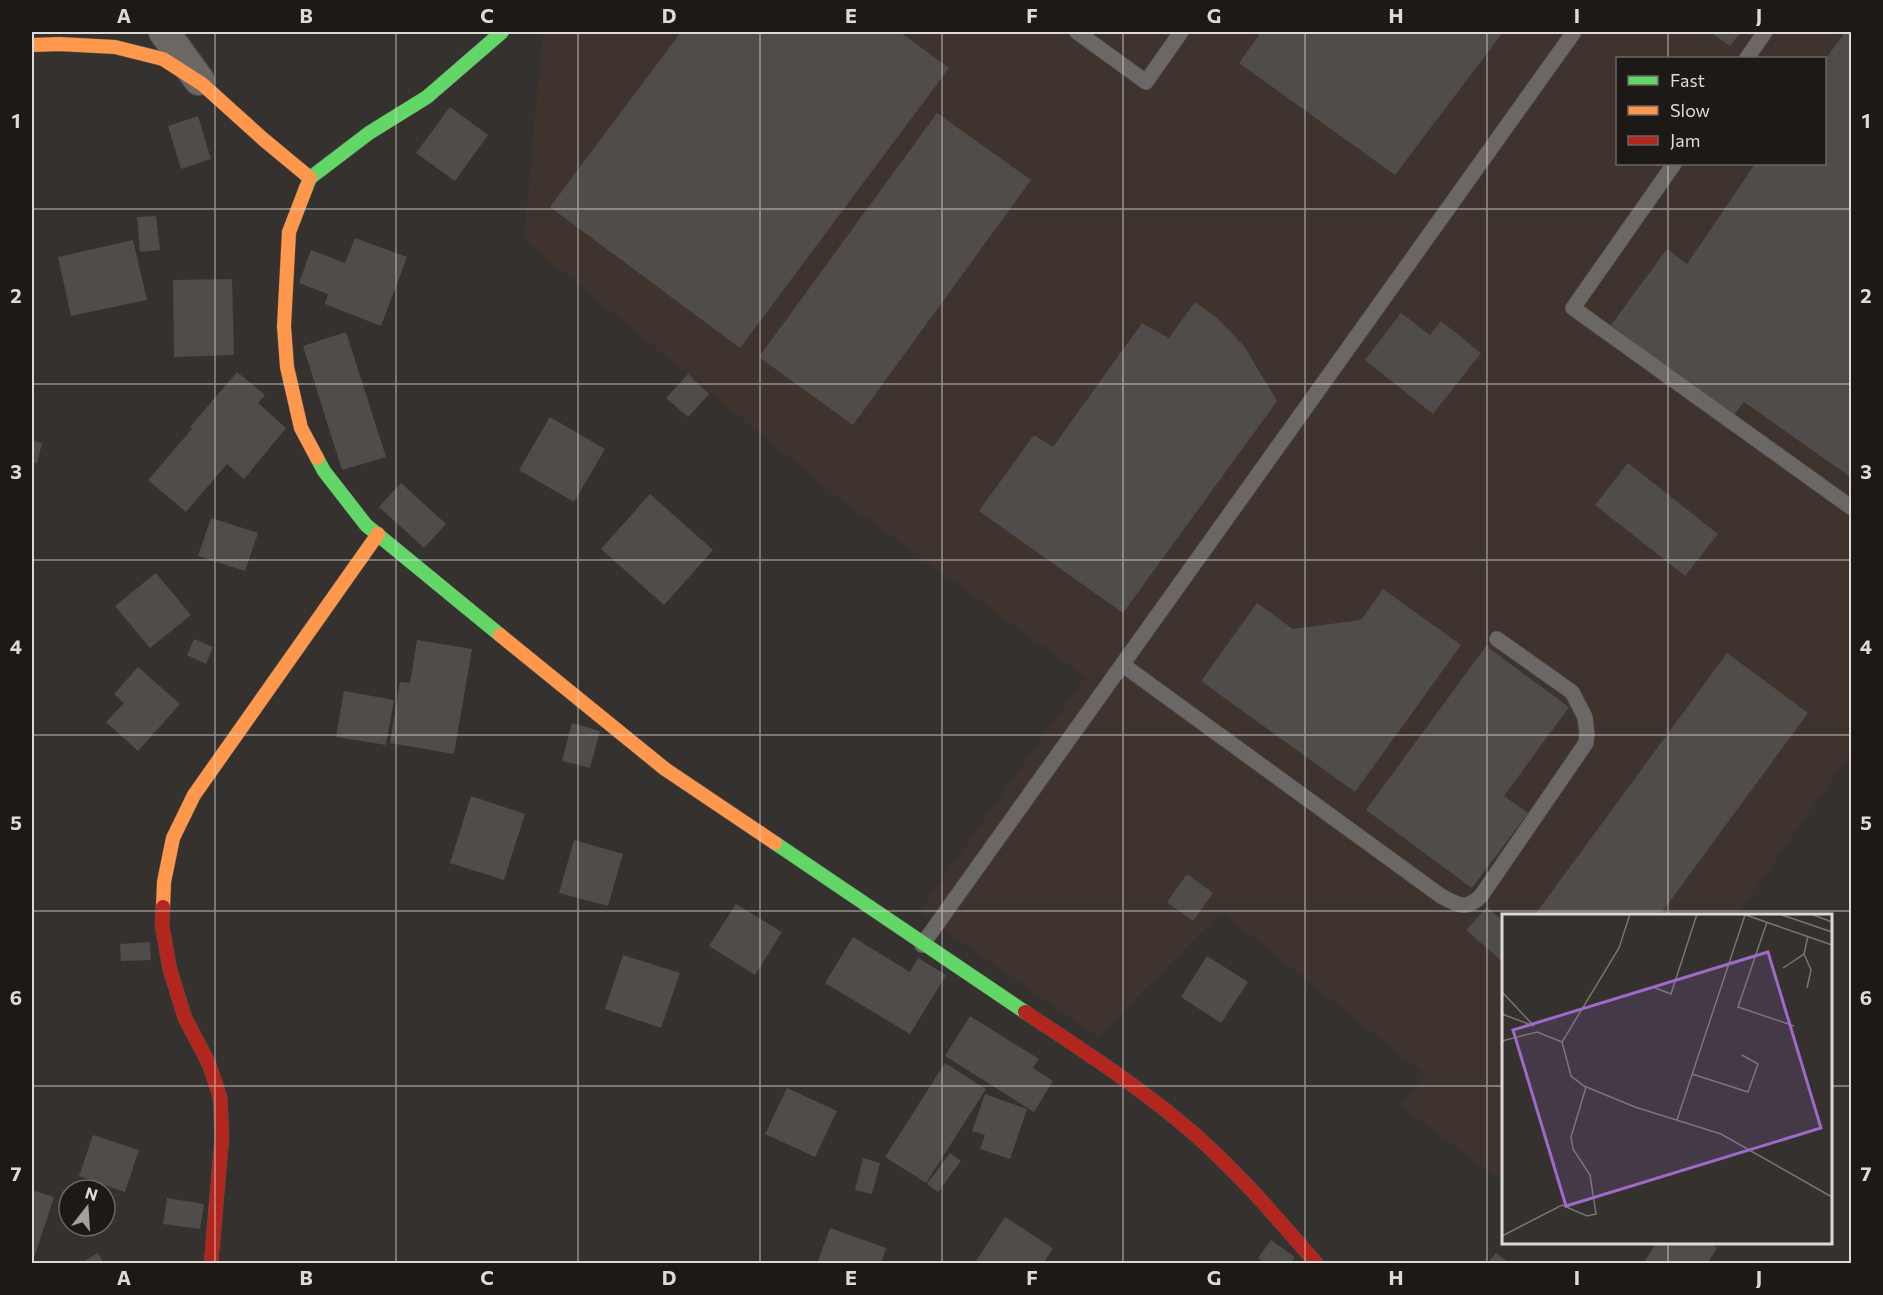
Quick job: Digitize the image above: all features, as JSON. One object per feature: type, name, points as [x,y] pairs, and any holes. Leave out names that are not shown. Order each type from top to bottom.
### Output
[{"type":"street","points":[[164,32],[202,84]]},
{"type":"street","points":[[502,32],[427,97],[369,134],[310,178],[289,232],[284,327],[287,368],[301,428],[324,471],[366,525],[665,769],[922,945],[1126,1080],[1191,1131],[1245,1182],[1317,1263]]},
{"type":"street","points":[[32,45],[115,47],[163,58],[202,84],[310,178]]},
{"type":"street","points":[[211,1263],[222,1136],[220,1097],[209,1064],[185,1018],[170,970],[162,925],[164,882],[172,838],[194,795],[378,534]]},
{"type":"lane","points":[[1077,32],[1146,82],[1181,32]]},
{"type":"lane","points":[[922,945],[1574,32]]},
{"type":"lane","points":[[1748,57],[1766,32]]},
{"type":"lane","points":[[1673,165],[1573,308],[1851,508]]},
{"type":"lane","points":[[1123,665],[1441,896],[1465,906],[1473,904],[1481,896],[1586,743],[1585,717],[1572,692],[1497,639]]},
{"type":"shaded area","points":[[543,32],[1851,32],[1851,752],[1738,914],[1502,914],[1502,1181],[1400,1105],[1426,1075],[1221,912],[1098,1037],[919,912],[1085,677],[840,499],[524,240]]},
{"type":"building","points":[[681,32],[900,32],[949,68],[740,348],[550,207]]},
{"type":"building","points":[[1261,32],[1503,32],[1395,175],[1239,63]]},
{"type":"building","points":[[1710,32],[1741,32],[1730,46]]},
{"type":"building","points":[[1845,32],[1852,32],[1852,478],[1744,402],[1733,416],[1611,325],[1667,249],[1687,264],[1754,165],[1826,165],[1826,58]]},
{"type":"building","points":[[450,107],[488,135],[455,181],[416,153]]},
{"type":"building","points":[[937,113],[1031,180],[853,425],[759,357]]},
{"type":"building","points":[[198,116],[211,159],[181,169],[168,126]]},
{"type":"building","points":[[156,216],[160,250],[140,252],[137,217]]},
{"type":"building","points":[[355,238],[407,257],[381,326],[325,304],[328,294],[299,283],[311,250],[345,263]]},
{"type":"building","points":[[133,240],[147,300],[71,316],[58,257]]},
{"type":"building","points":[[232,279],[234,355],[174,357],[173,280]]},
{"type":"building","points":[[1195,302],[1216,317],[1244,346],[1277,401],[1123,613],[979,511],[1034,435],[1053,447],[1142,323],[1169,338]]},
{"type":"building","points":[[1401,313],[1430,335],[1441,321],[1481,353],[1433,414],[1365,360]]},
{"type":"building","points":[[346,332],[386,457],[342,470],[303,346]]},
{"type":"building","points":[[237,372],[265,395],[258,403],[286,428],[244,479],[227,464],[186,512],[148,480]]},
{"type":"building","points":[[688,374],[709,394],[688,417],[666,398]]},
{"type":"building","points":[[550,417],[605,449],[574,502],[519,470]]},
{"type":"building","points":[[32,440],[42,443],[37,463],[32,462]]},
{"type":"building","points":[[1628,463],[1718,534],[1685,576],[1595,505]]},
{"type":"building","points":[[401,483],[446,524],[424,548],[379,507]]},
{"type":"building","points":[[650,494],[713,550],[664,605],[601,549]]},
{"type":"building","points":[[211,518],[258,533],[245,571],[198,556]]},
{"type":"building","points":[[156,573],[191,615],[150,648],[115,606]]},
{"type":"building","points":[[1383,589],[1461,645],[1355,792],[1201,681],[1257,603],[1293,629],[1361,620]]},
{"type":"building","points":[[194,639],[213,647],[206,664],[187,655]]},
{"type":"building","points":[[417,640],[472,649],[454,754],[390,743],[400,682],[410,683]]},
{"type":"building","points":[[1486,646],[1569,707],[1504,796],[1528,813],[1472,888],[1366,810]]},
{"type":"building","points":[[1727,653],[1808,713],[1660,914],[1535,914]]},
{"type":"building","points":[[138,667],[180,704],[138,751],[106,722],[124,703],[114,694]]},
{"type":"building","points":[[344,691],[394,700],[386,745],[336,737]]},
{"type":"building","points":[[572,723],[600,731],[590,768],[562,761]]},
{"type":"building","points":[[471,796],[525,814],[504,880],[450,863]]},
{"type":"building","points":[[574,840],[623,854],[608,906],[559,893]]},
{"type":"building","points":[[1187,874],[1213,893],[1193,921],[1167,902]]},
{"type":"building","points":[[736,904],[782,932],[755,975],[709,946]]},
{"type":"building","points":[[1487,907],[1502,920],[1502,961],[1466,930]]},
{"type":"building","points":[[853,937],[910,972],[918,958],[946,975],[910,1034],[825,983]]},
{"type":"building","points":[[150,942],[151,960],[121,961],[120,944]]},
{"type":"building","points":[[623,955],[680,973],[661,1028],[605,1009]]},
{"type":"building","points":[[1207,956],[1248,982],[1221,1023],[1181,997]]},
{"type":"building","points":[[970,1016],[1039,1059],[1033,1068],[1053,1081],[1034,1112],[945,1056]]},
{"type":"building","points":[[945,1063],[986,1089],[926,1183],[885,1157]]},
{"type":"building","points":[[787,1088],[837,1111],[815,1157],[765,1134]]},
{"type":"building","points":[[985,1094],[1027,1109],[1010,1159],[980,1149],[985,1135],[972,1131]]},
{"type":"building","points":[[93,1135],[139,1150],[125,1192],[117,1189],[117,1178],[79,1176]]},
{"type":"building","points":[[950,1153],[961,1161],[938,1192],[927,1184]]},
{"type":"building","points":[[863,1158],[880,1163],[872,1194],[855,1190]]},
{"type":"building","points":[[32,1190],[54,1197],[34,1258],[32,1257]]},
{"type":"building","points":[[167,1198],[204,1204],[200,1229],[163,1224]]},
{"type":"building","points":[[1005,1217],[1053,1248],[1043,1264],[974,1264]]},
{"type":"building","points":[[830,1228],[886,1248],[881,1264],[817,1264]]},
{"type":"building","points":[[1271,1240],[1295,1257],[1290,1264],[1266,1264],[1258,1258]]},
{"type":"building","points":[[1656,1244],[1712,1244],[1717,1248],[1707,1264],[1643,1264]]},
{"type":"building","points":[[98,1253],[104,1264],[79,1264]]},
{"type":"building","points":[[1496,1253],[1510,1264],[1487,1264]]},
{"type":"traffic: fast","points":[[306,188],[310,178],[369,133],[427,97],[502,32]]},
{"type":"traffic: fast","points":[[317,458],[324,471],[366,525],[500,635]]},
{"type":"traffic: fast","points":[[775,843],[1025,1012]]},
{"type":"traffic: slow","points":[[32,45],[115,47],[163,59],[202,84],[310,178]]},
{"type":"traffic: slow","points":[[306,188],[289,232],[284,326],[287,367],[301,428],[317,458]]},
{"type":"traffic: slow","points":[[163,907],[164,882],[173,838],[194,795],[378,534]]},
{"type":"traffic: slow","points":[[500,635],[665,769],[775,843]]},
{"type":"traffic: jam","points":[[163,907],[162,925],[170,970],[185,1018],[209,1064],[220,1097],[222,1136],[211,1264]]},
{"type":"traffic: jam","points":[[1025,1012],[1131,1084],[1192,1132],[1241,1179],[1317,1264]]}]
